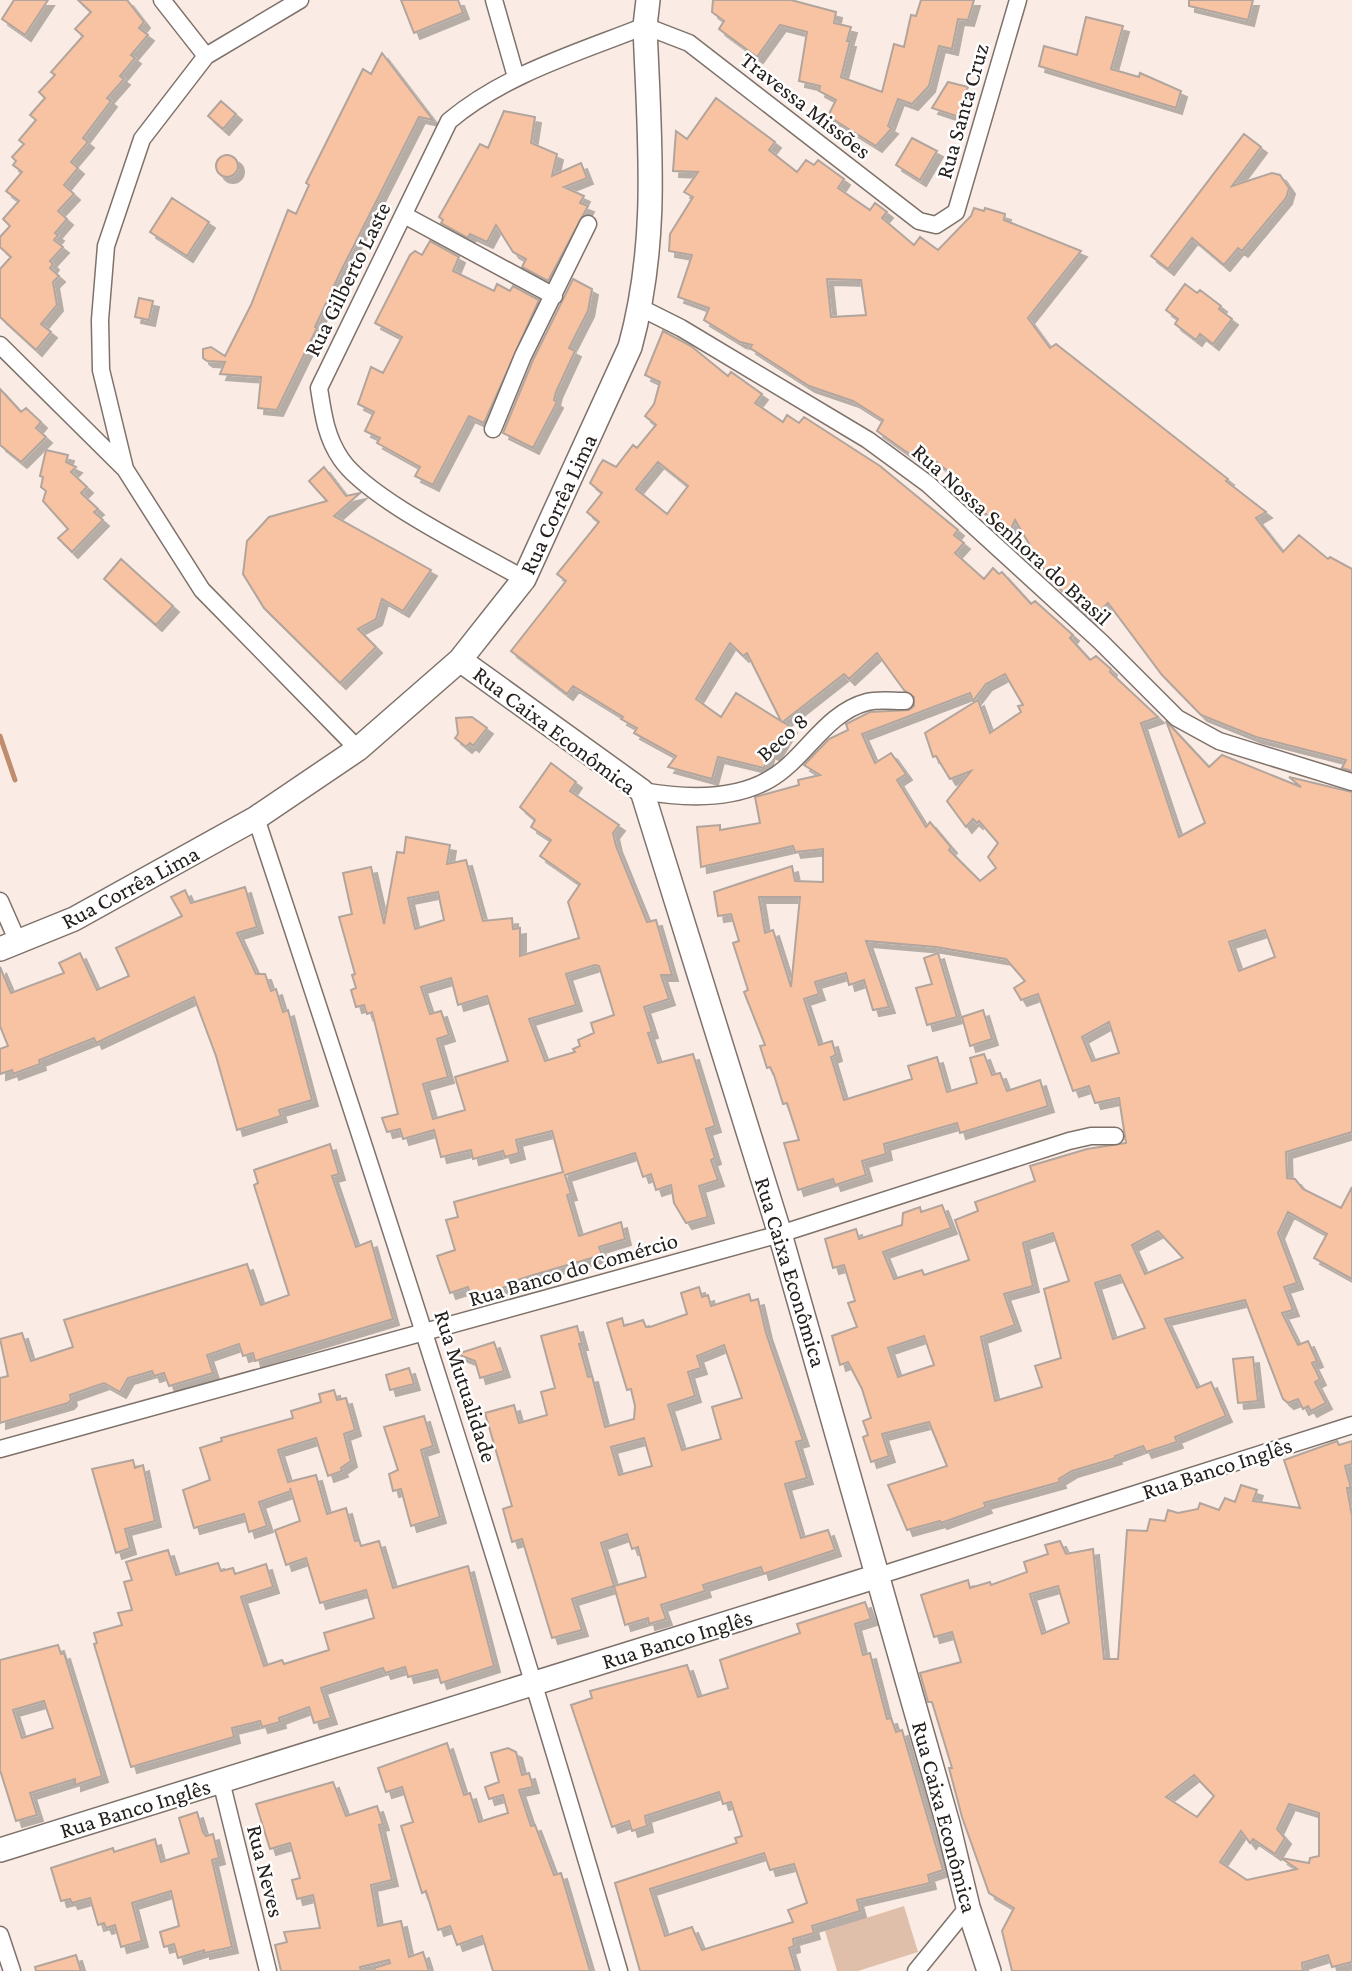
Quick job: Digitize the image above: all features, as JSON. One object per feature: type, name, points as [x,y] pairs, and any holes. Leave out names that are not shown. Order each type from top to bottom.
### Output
[{"type":"street","points":[[162,0],[206,56]]},
{"type":"street","points":[[125,469],[100,370],[100,320],[107,246],[142,139],[206,56],[300,0]]},
{"type":"street","points":[[494,0],[516,77]]},
{"type":"street","name":"Rua Corrêa Lima","points":[[9,945],[74,919],[256,818],[358,749],[460,660],[524,579],[630,347],[641,308],[652,215],[645,26],[648,0]]},
{"type":"street","name":"Rua Santa Cruz","points":[[936,225],[957,212],[1017,0]]},
{"type":"street","name":"Rua Gilberto Laste","points":[[524,579],[369,489],[341,460],[324,428],[319,388],[449,121],[476,98],[516,77],[645,26]]},
{"type":"street","name":"Travessa Missões","points":[[645,26],[689,43],[919,221],[936,225]]},
{"type":"street","points":[[404,215],[554,296]]},
{"type":"street","points":[[493,429],[523,356],[589,224]]},
{"type":"street","name":"Rua Nossa Senhora do Brasil","points":[[641,308],[681,328],[868,440],[928,484],[1101,642],[1177,718],[1220,741],[1352,782]]},
{"type":"street","points":[[0,345],[125,469],[202,590],[358,749]]},
{"type":"street","name":"Rua Caixa Econômica","points":[[460,660],[642,791],[780,1234],[948,1824],[968,1907],[989,1971]]},
{"type":"street","name":"Beco 8","points":[[642,791],[676,797],[729,793],[767,781],[844,713],[867,702],[905,701]]},
{"type":"street","name":"Rua Mutualidade","points":[[256,818],[427,1334],[536,1683],[619,1971]]},
{"type":"street","points":[[0,901],[9,945]]},
{"type":"street","name":"Rua Banco do Comércio","points":[[0,1449],[427,1334],[780,1234],[1069,1140],[1115,1136]]},
{"type":"street","name":"Rua Banco Inglês","points":[[0,1850],[1352,1425]]},
{"type":"street","name":"Rua Neves","points":[[221,1781],[268,1971]]},
{"type":"street","points":[[916,1971],[968,1907]]},
{"type":"street","points":[[0,1935],[12,1971]]},
{"type":"shaded area","points":[[904,1906],[918,1952],[858,1971],[837,1971],[825,1931]]},
{"type":"building","points":[[14,0],[48,0],[25,35],[2,19]]},
{"type":"building","points":[[78,0],[127,0],[144,22],[139,28],[148,35],[131,55],[135,58],[120,76],[124,79],[107,98],[111,101],[83,138],[88,142],[71,162],[78,168],[64,185],[74,194],[58,211],[67,219],[55,233],[58,235],[54,240],[63,247],[50,261],[53,264],[50,268],[59,276],[53,282],[57,305],[41,324],[51,332],[36,350],[0,317],[0,269],[11,257],[0,247],[0,237],[10,226],[3,219],[19,201],[6,191],[22,172],[13,165],[16,161],[12,157],[24,144],[19,140],[36,120],[30,115],[45,98],[39,92],[55,75],[51,72],[83,36],[75,29],[91,12]]},
{"type":"building","points":[[401,0],[458,0],[463,13],[414,33]]},
{"type":"building","points":[[713,0],[791,0],[836,12],[834,23],[851,27],[841,77],[882,92],[894,44],[904,47],[911,15],[916,16],[921,0],[974,0],[968,20],[958,19],[952,49],[939,46],[929,86],[912,104],[898,99],[888,126],[892,128],[876,146],[828,116],[836,100],[819,91],[820,86],[799,81],[807,32],[780,25],[757,57],[719,29],[724,21],[712,12]]},
{"type":"building","points":[[1189,0],[1253,0],[1248,20],[1189,6]]},
{"type":"building","points":[[1086,17],[1123,26],[1111,69],[1139,77],[1140,73],[1181,91],[1176,108],[1039,66],[1044,46],[1077,55]]},
{"type":"building","points":[[382,53],[433,120],[419,117],[341,271],[277,410],[258,408],[261,377],[220,374],[225,362],[207,361],[203,358],[203,349],[211,347],[225,356],[251,305],[288,210],[296,214],[309,185],[306,183],[363,69],[371,74]]},
{"type":"building","points":[[948,82],[968,87],[959,117],[932,108]]},
{"type":"building","points":[[716,98],[775,142],[769,150],[797,172],[806,160],[814,165],[818,160],[844,179],[838,188],[870,210],[875,203],[887,212],[882,218],[914,245],[920,237],[938,250],[971,216],[974,208],[984,211],[985,208],[1005,214],[1004,220],[1081,251],[1028,318],[1050,348],[1056,344],[1266,512],[1256,518],[1283,552],[1299,535],[1328,559],[1330,557],[1352,569],[1352,771],[1342,768],[1346,760],[1256,737],[1201,715],[1162,675],[1108,603],[1091,619],[1068,598],[1048,576],[1015,520],[1010,531],[993,524],[987,515],[943,479],[949,472],[922,451],[917,458],[877,431],[883,420],[853,401],[809,386],[750,348],[752,345],[740,342],[704,320],[709,308],[678,297],[692,255],[669,251],[670,234],[693,197],[684,192],[698,172],[673,171],[676,131],[687,139]],"holes":[[[827,279],[861,280],[866,315],[831,317]]]},
{"type":"building","points":[[221,101],[236,114],[223,129],[208,116]]},
{"type":"building","points":[[504,111],[535,117],[531,143],[557,154],[552,176],[581,163],[587,178],[564,187],[584,196],[580,203],[588,206],[548,281],[522,267],[526,259],[513,252],[496,225],[487,242],[470,234],[468,238],[441,223],[443,220],[439,217],[480,144],[488,148]]},
{"type":"building","points":[[1244,134],[1261,147],[1232,186],[1272,173],[1280,175],[1289,188],[1286,198],[1242,251],[1238,248],[1224,265],[1192,238],[1168,269],[1151,256]]},
{"type":"building","points":[[912,138],[937,151],[920,180],[896,165]]},
{"type":"building","points":[[227,155],[235,158],[238,166],[235,174],[227,177],[219,174],[216,166],[219,158]]},
{"type":"building","points":[[172,198],[209,222],[187,256],[150,232]]},
{"type":"building","points":[[430,241],[459,257],[453,271],[494,291],[497,284],[510,291],[513,286],[539,300],[484,423],[469,416],[433,485],[415,476],[420,467],[377,443],[380,438],[365,431],[374,412],[358,404],[371,367],[383,373],[402,337],[375,323],[410,255],[415,251],[422,255]]},
{"type":"building","points":[[573,279],[592,289],[588,311],[569,348],[575,351],[556,392],[554,400],[557,402],[533,448],[503,433],[533,360]]},
{"type":"building","points":[[1185,284],[1197,293],[1200,290],[1221,306],[1219,309],[1232,319],[1213,344],[1200,334],[1196,340],[1175,324],[1178,319],[1166,310]]},
{"type":"building","points":[[139,298],[153,301],[149,320],[135,317]]},
{"type":"building","points":[[663,331],[691,346],[728,376],[731,372],[762,394],[755,403],[783,422],[787,415],[799,423],[804,417],[880,466],[958,530],[954,535],[964,543],[955,553],[984,579],[993,568],[999,574],[1002,572],[1031,604],[1035,601],[1073,635],[1070,638],[1090,660],[1096,656],[1158,717],[1141,723],[1179,837],[1205,823],[1166,721],[1209,767],[1222,755],[1301,787],[1289,777],[1352,792],[1352,1132],[1286,1152],[1287,1178],[1295,1179],[1303,1189],[1341,1208],[1352,1187],[1352,1279],[1314,1258],[1327,1234],[1288,1212],[1278,1233],[1297,1283],[1284,1287],[1293,1310],[1282,1313],[1298,1345],[1308,1341],[1317,1361],[1312,1363],[1320,1379],[1315,1382],[1326,1403],[1311,1411],[1308,1406],[1303,1409],[1298,1399],[1288,1403],[1283,1399],[1245,1300],[1165,1319],[1197,1388],[1211,1382],[1226,1416],[1175,1437],[1177,1442],[1146,1452],[1143,1446],[1115,1456],[1116,1458],[1072,1471],[1059,1479],[1060,1482],[984,1503],[986,1507],[941,1523],[940,1521],[907,1530],[888,1485],[947,1466],[929,1422],[882,1434],[889,1456],[871,1462],[863,1437],[868,1435],[863,1421],[871,1418],[862,1389],[848,1362],[840,1365],[832,1336],[857,1327],[848,1303],[855,1301],[844,1265],[833,1268],[825,1239],[856,1229],[859,1239],[902,1225],[903,1213],[920,1207],[921,1212],[942,1205],[951,1228],[883,1252],[894,1279],[922,1270],[924,1275],[969,1260],[955,1220],[978,1211],[975,1202],[1035,1181],[1030,1166],[1087,1149],[1126,1143],[1119,1098],[1095,1103],[1089,1086],[1073,1091],[1038,994],[1021,1000],[1014,988],[1025,981],[1006,959],[936,947],[866,941],[889,1007],[873,1010],[864,980],[849,985],[846,973],[815,982],[819,994],[804,999],[819,1045],[832,1041],[836,1055],[831,1057],[844,1100],[912,1079],[908,1066],[937,1057],[947,1092],[977,1083],[970,1058],[984,1054],[992,1075],[1000,1073],[1007,1091],[1040,1080],[1048,1106],[960,1133],[957,1123],[884,1144],[886,1154],[862,1161],[866,1175],[835,1185],[833,1179],[798,1190],[784,1143],[799,1140],[787,1103],[783,1104],[774,1075],[770,1067],[767,1068],[760,1046],[765,1045],[744,992],[748,990],[733,943],[739,941],[731,914],[718,916],[714,892],[792,866],[795,881],[823,882],[823,849],[795,852],[793,846],[701,867],[697,827],[720,825],[720,830],[760,823],[755,797],[799,785],[798,780],[820,775],[804,765],[829,739],[848,730],[846,724],[870,712],[909,710],[914,706],[914,697],[904,690],[877,653],[849,679],[844,674],[783,722],[791,727],[774,755],[769,752],[764,768],[718,757],[712,779],[668,767],[676,756],[634,733],[637,728],[621,719],[623,717],[573,686],[567,694],[511,651],[566,581],[557,574],[599,522],[587,512],[602,493],[590,483],[599,466],[603,460],[616,467],[633,445],[637,448],[656,425],[645,416],[654,404],[660,382],[645,375]],"holes":[[[658,462],[688,486],[667,514],[636,489]],[[730,643],[743,656],[747,653],[781,721],[736,693],[721,717],[696,699]],[[1005,674],[1023,705],[1018,706],[1021,712],[990,733],[978,700],[925,733],[933,757],[936,756],[950,779],[971,771],[947,801],[966,827],[973,819],[977,823],[979,821],[998,843],[988,857],[996,868],[980,881],[949,850],[951,847],[930,822],[926,827],[897,780],[906,774],[891,753],[875,763],[862,734],[970,693],[973,701],[986,684]],[[759,897],[800,897],[791,987],[773,930],[765,933]],[[1265,930],[1275,957],[1239,971],[1229,942]],[[1109,1022],[1119,1053],[1092,1061],[1082,1037]],[[1158,1231],[1183,1258],[1145,1274],[1132,1245]],[[1053,1233],[1069,1281],[1044,1289],[1061,1358],[1035,1366],[1042,1387],[995,1401],[981,1337],[1015,1325],[1004,1294],[1033,1286],[1023,1243]],[[1120,1275],[1145,1328],[1113,1339],[1095,1283]],[[924,1336],[934,1365],[898,1377],[888,1348]]]},
{"type":"building","points":[[0,389],[21,412],[26,408],[41,422],[36,428],[46,437],[21,462],[0,445]]},
{"type":"building","points":[[46,450],[68,455],[66,462],[76,467],[71,472],[87,487],[81,493],[98,509],[94,512],[103,520],[72,552],[58,538],[68,529],[43,501],[46,491],[41,487],[43,477],[40,476]]},
{"type":"building","points":[[324,467],[346,496],[360,493],[334,516],[431,570],[403,611],[382,599],[376,619],[358,629],[376,647],[340,683],[264,608],[243,574],[247,541],[269,517],[327,501],[309,481]]},
{"type":"building","points":[[121,559],[173,606],[156,625],[104,579]]},
{"type":"building","points":[[472,717],[487,728],[473,746],[470,743],[466,747],[455,738],[458,734],[456,718]]},
{"type":"building","points":[[551,763],[576,782],[570,791],[619,825],[613,833],[616,846],[647,922],[656,920],[672,975],[661,975],[669,999],[644,1007],[652,1032],[648,1033],[658,1063],[693,1054],[715,1126],[706,1129],[715,1158],[711,1160],[718,1180],[699,1186],[708,1217],[686,1223],[674,1203],[671,1185],[656,1190],[651,1174],[643,1177],[635,1153],[565,1175],[571,1194],[567,1195],[579,1236],[621,1222],[625,1239],[599,1247],[602,1255],[471,1297],[468,1287],[450,1293],[437,1256],[455,1250],[446,1220],[458,1217],[454,1202],[563,1172],[552,1131],[516,1140],[519,1153],[505,1157],[503,1151],[473,1159],[471,1150],[441,1157],[434,1130],[403,1139],[400,1129],[387,1132],[382,1118],[398,1114],[372,1012],[367,1014],[364,1005],[356,1007],[351,990],[356,988],[352,975],[355,974],[339,917],[352,914],[343,873],[371,867],[384,924],[397,852],[404,853],[406,837],[450,845],[447,864],[466,860],[483,921],[512,918],[513,929],[520,928],[520,956],[579,938],[568,902],[580,884],[540,856],[551,840],[531,827],[535,820],[520,807]],"holes":[[[438,892],[444,920],[415,929],[408,898]],[[599,966],[614,1015],[591,1023],[594,1033],[578,1040],[580,1046],[573,1049],[575,1052],[545,1061],[529,1019],[576,1005],[566,974]],[[451,978],[458,1005],[487,996],[508,1061],[455,1077],[465,1110],[433,1119],[423,1084],[448,1077],[437,1039],[449,1035],[441,1011],[430,1014],[421,987]]]},
{"type":"building","points":[[245,887],[257,927],[237,933],[256,974],[265,974],[271,991],[276,989],[283,1012],[288,1010],[312,1100],[279,1110],[281,1116],[237,1130],[216,1056],[194,997],[96,1043],[94,1038],[39,1060],[40,1064],[13,1074],[12,1070],[0,1074],[0,1049],[8,1046],[0,1026],[0,967],[11,993],[64,973],[59,963],[80,953],[97,990],[129,976],[116,948],[182,916],[171,897],[185,890],[191,903]]},
{"type":"building","points":[[938,953],[957,1017],[927,1025],[916,988],[932,984],[924,958]]},
{"type":"building","points":[[983,1010],[992,1039],[970,1046],[962,1017]]},
{"type":"building","points":[[330,1144],[339,1174],[332,1176],[356,1247],[371,1241],[393,1319],[255,1361],[253,1353],[243,1356],[239,1344],[207,1355],[213,1373],[169,1386],[164,1373],[154,1376],[152,1371],[128,1378],[120,1392],[104,1383],[70,1395],[71,1400],[68,1403],[0,1423],[0,1378],[8,1376],[0,1339],[22,1333],[31,1361],[73,1347],[64,1320],[247,1264],[261,1305],[289,1295],[254,1185],[258,1183],[254,1170]]},
{"type":"building","points":[[699,1287],[702,1297],[708,1295],[711,1306],[749,1294],[751,1301],[758,1299],[766,1333],[803,1440],[796,1442],[807,1478],[785,1484],[801,1538],[828,1530],[835,1550],[763,1574],[761,1567],[703,1585],[705,1591],[661,1605],[666,1619],[649,1624],[648,1618],[625,1625],[614,1586],[572,1599],[582,1630],[552,1638],[522,1539],[512,1542],[503,1509],[512,1506],[485,1413],[514,1405],[519,1423],[547,1415],[541,1392],[555,1388],[541,1336],[577,1326],[588,1377],[592,1376],[605,1427],[634,1419],[635,1406],[631,1389],[627,1390],[607,1323],[622,1318],[624,1326],[643,1320],[646,1327],[650,1327],[687,1314],[681,1293]],"holes":[[[724,1345],[742,1398],[712,1407],[721,1439],[682,1450],[668,1405],[695,1396],[688,1372],[701,1368],[697,1356]],[[644,1438],[652,1466],[619,1475],[611,1447]],[[627,1534],[632,1549],[638,1547],[646,1577],[614,1586],[601,1543]]]},
{"type":"building","points":[[494,1342],[504,1371],[480,1378],[475,1361],[457,1354]]},
{"type":"building","points":[[1253,1357],[1258,1401],[1238,1403],[1233,1359]]},
{"type":"building","points":[[409,1368],[414,1384],[390,1390],[386,1375]]},
{"type":"building","points":[[334,1390],[337,1400],[346,1398],[355,1430],[344,1434],[351,1461],[341,1468],[342,1471],[328,1476],[316,1438],[278,1450],[288,1482],[316,1475],[327,1514],[346,1508],[355,1541],[359,1540],[361,1546],[379,1541],[393,1588],[468,1566],[494,1666],[441,1683],[437,1670],[408,1677],[405,1667],[385,1673],[383,1668],[321,1688],[331,1718],[314,1723],[309,1707],[279,1718],[280,1722],[262,1727],[260,1721],[232,1728],[234,1737],[131,1767],[94,1644],[97,1643],[94,1633],[122,1625],[118,1613],[132,1610],[124,1582],[132,1580],[126,1562],[168,1550],[176,1575],[218,1563],[221,1571],[233,1568],[235,1574],[266,1564],[273,1587],[241,1597],[264,1666],[282,1660],[284,1664],[329,1650],[324,1633],[374,1618],[366,1590],[320,1603],[306,1558],[286,1565],[275,1530],[300,1521],[291,1491],[259,1502],[267,1526],[249,1532],[244,1514],[194,1528],[183,1490],[210,1480],[200,1448],[222,1441],[221,1438],[293,1418],[291,1411],[321,1402],[319,1394]]},
{"type":"building","points":[[424,1416],[433,1446],[421,1450],[440,1517],[411,1526],[401,1489],[393,1491],[389,1474],[398,1470],[384,1427]]},
{"type":"building","points":[[1337,1441],[1339,1445],[1352,1441],[1352,1464],[1345,1466],[1351,1488],[1347,1488],[1352,1516],[1352,1962],[1332,1967],[1328,1955],[1302,1963],[1303,1971],[1012,1971],[1002,1931],[1014,1908],[989,1893],[962,1817],[949,1768],[952,1768],[932,1702],[928,1702],[920,1673],[961,1662],[952,1632],[934,1637],[921,1595],[968,1580],[970,1588],[990,1582],[991,1585],[1027,1572],[1024,1562],[1048,1554],[1045,1545],[1060,1541],[1066,1554],[1093,1549],[1104,1659],[1118,1659],[1127,1530],[1147,1531],[1150,1519],[1165,1521],[1168,1510],[1178,1513],[1198,1509],[1200,1503],[1219,1510],[1225,1498],[1235,1502],[1241,1485],[1257,1490],[1253,1501],[1300,1508],[1284,1460]],"holes":[[[1058,1586],[1069,1623],[1042,1634],[1030,1594]],[[1194,1775],[1214,1796],[1197,1817],[1166,1797]],[[1289,1804],[1319,1813],[1319,1856],[1310,1858],[1309,1863],[1281,1858],[1297,1869],[1247,1880],[1220,1862],[1241,1831],[1250,1843],[1253,1839],[1275,1854],[1285,1838],[1277,1829]]]},
{"type":"building","points":[[133,1460],[135,1468],[143,1465],[155,1521],[125,1529],[130,1548],[116,1553],[92,1469]]},
{"type":"building","points":[[865,1602],[871,1619],[855,1624],[863,1655],[870,1653],[887,1719],[891,1718],[896,1732],[902,1730],[943,1870],[928,1875],[930,1883],[857,1900],[860,1911],[812,1926],[814,1933],[793,1939],[794,1946],[789,1948],[796,1971],[640,1971],[615,1883],[737,1843],[735,1838],[742,1836],[731,1802],[723,1804],[719,1792],[645,1816],[647,1826],[632,1831],[629,1821],[612,1827],[571,1705],[592,1698],[590,1691],[687,1665],[698,1697],[728,1688],[720,1660],[800,1633],[797,1624]],"holes":[[[764,1853],[770,1870],[794,1864],[807,1903],[788,1910],[793,1922],[702,1950],[692,1927],[665,1936],[650,1889]]]},
{"type":"building","points":[[58,1645],[61,1654],[64,1653],[102,1776],[75,1785],[75,1779],[30,1793],[37,1815],[16,1821],[0,1770],[0,1660]],"holes":[[[44,1701],[53,1728],[22,1738],[13,1710]]]},
{"type":"building","points":[[447,1743],[464,1795],[470,1793],[479,1822],[508,1813],[503,1795],[489,1799],[485,1787],[499,1782],[491,1753],[508,1748],[516,1752],[522,1775],[529,1773],[533,1787],[519,1790],[531,1826],[535,1825],[554,1875],[561,1873],[590,1971],[493,1971],[482,1936],[457,1945],[450,1926],[438,1930],[426,1891],[422,1893],[401,1826],[413,1822],[402,1787],[386,1792],[378,1768]]},
{"type":"building","points":[[333,1782],[346,1816],[377,1806],[383,1824],[379,1825],[392,1880],[371,1885],[378,1926],[401,1921],[409,1957],[423,1952],[429,1971],[375,1971],[374,1968],[390,1963],[389,1960],[360,1967],[361,1971],[281,1971],[275,1945],[287,1942],[284,1932],[320,1928],[313,1895],[297,1899],[292,1880],[300,1878],[290,1843],[270,1849],[256,1804]]},
{"type":"building","points":[[197,1812],[203,1832],[206,1836],[213,1834],[219,1858],[212,1860],[232,1947],[204,1953],[204,1950],[178,1958],[174,1944],[164,1947],[160,1932],[179,1926],[171,1891],[132,1903],[142,1941],[121,1947],[115,1925],[106,1928],[104,1923],[98,1925],[90,1898],[72,1903],[70,1899],[61,1901],[51,1868],[113,1848],[114,1852],[155,1839],[161,1862],[189,1853],[179,1818]]},
{"type":"building","points":[[76,1955],[81,1971],[36,1971],[35,1967]]},
{"type":"waterway","points":[[0,736],[15,780]]}]
